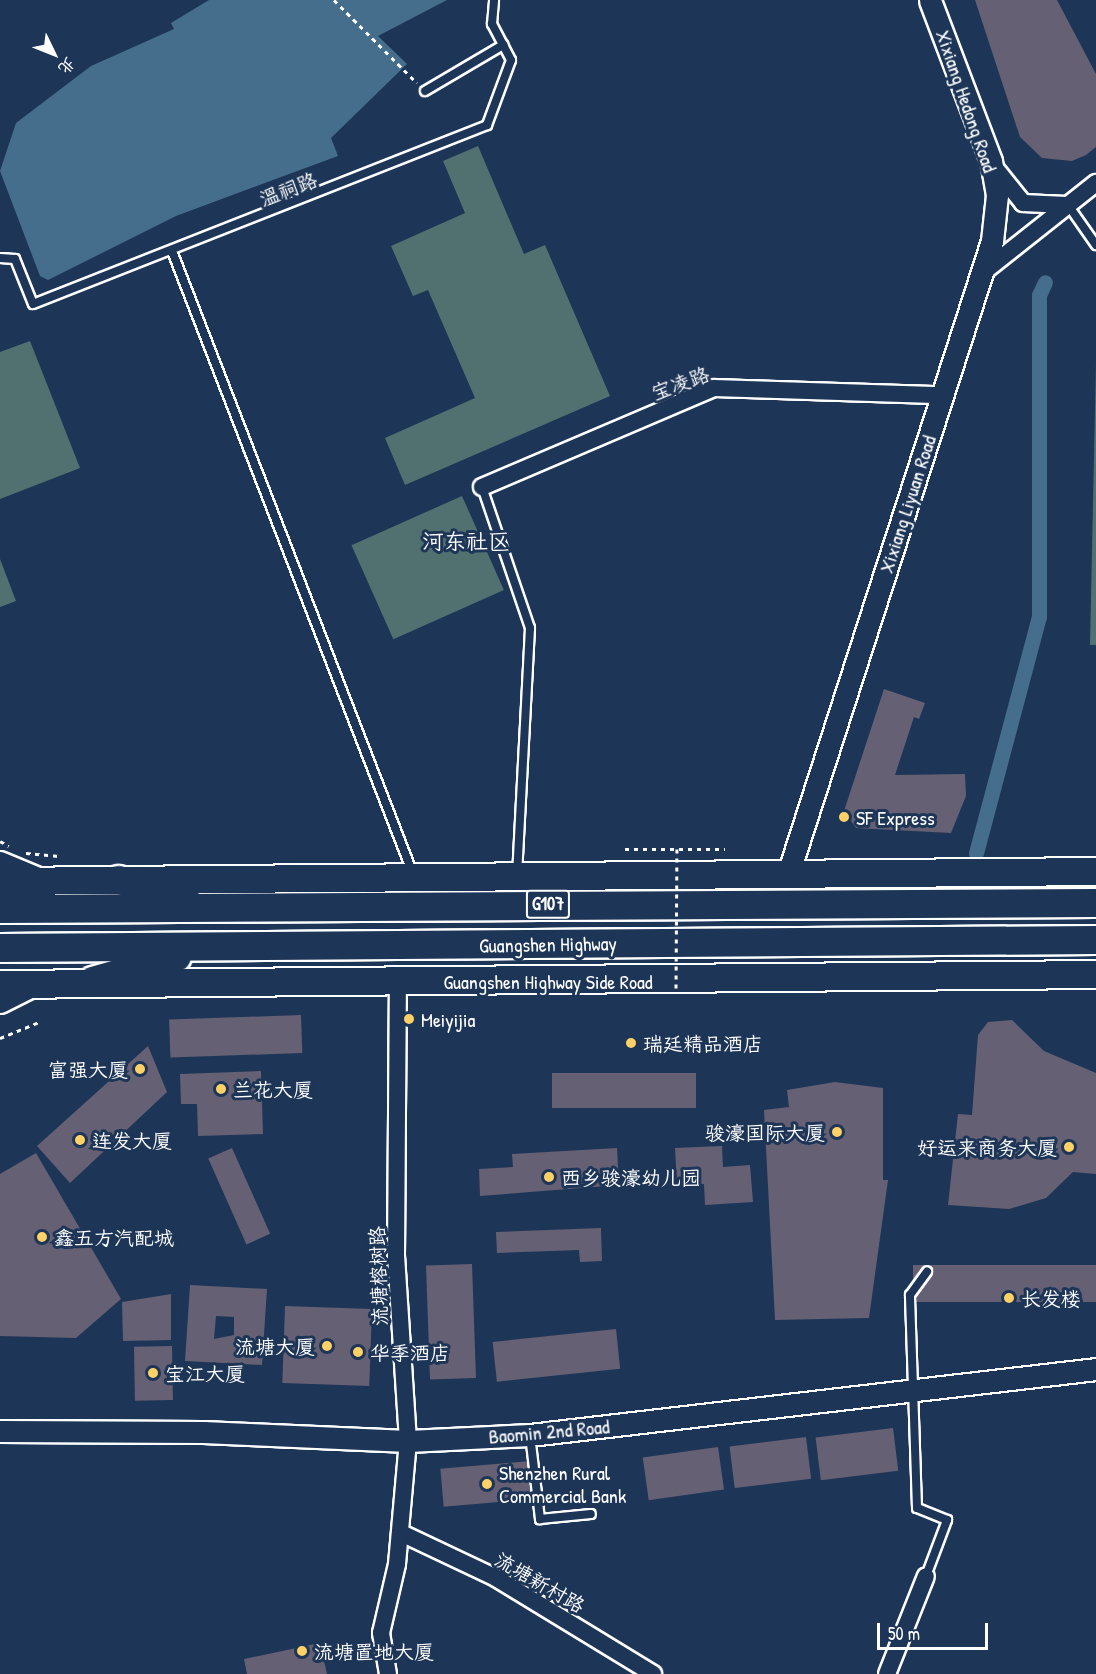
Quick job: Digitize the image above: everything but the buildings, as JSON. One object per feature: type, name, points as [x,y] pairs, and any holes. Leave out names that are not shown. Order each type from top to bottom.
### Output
[{"type":"highway","points":[[119,880],[225,907]]},
{"type":"highway","name":"Guangshen Highway","points":[[0,909],[1096,903]]},
{"type":"highway","name":"Guangshen Highway","points":[[0,948],[1089,943]]},
{"type":"highway","points":[[93,981],[210,947]]},
{"type":"main road","points":[[0,864],[38,879]]},
{"type":"main road","points":[[0,881],[1096,871]]},
{"type":"main road","name":"Guangshen Highway Side Road","points":[[0,984],[93,981],[398,981],[1096,974]]},
{"type":"main road","points":[[0,1000],[38,983]]},
{"type":"street","name":"Xixiang Hedong Road","points":[[930,0],[992,161],[995,222],[981,274]]},
{"type":"street","points":[[992,161],[1023,203],[1068,205]]},
{"type":"street","points":[[981,274],[1096,183]]},
{"type":"street","name":"Xixiang Liyuan Road","points":[[788,874],[981,274]]},
{"type":"street","name":"宝凌路","points":[[482,488],[714,388],[942,395]]},
{"type":"street","name":"流塘榕树路","points":[[388,1674],[381,1633],[401,1533],[408,1441],[396,1257],[398,981]]},
{"type":"street","name":"Baomin 2nd Road","points":[[0,1431],[203,1432],[408,1441],[530,1435],[1096,1369]]},
{"type":"street","name":"流塘新村路","points":[[401,1533],[496,1578],[653,1674]]},
{"type":"street","points":[[887,1674],[926,1576]]},
{"type":"lane","name":"温祠路","points":[[0,258],[15,259],[33,304],[487,125],[511,60],[492,24],[494,0]]},
{"type":"lane","points":[[425,91],[503,45]]},
{"type":"lane","points":[[1068,205],[1096,245]]},
{"type":"lane","points":[[172,251],[414,878]]},
{"type":"lane","points":[[482,488],[530,628],[517,876]]},
{"type":"lane","points":[[926,1576],[947,1520],[917,1508],[910,1295],[927,1272]]},
{"type":"lane","points":[[530,1435],[540,1519],[591,1514]]},
{"type":"path","points":[[334,0],[425,91]]},
{"type":"path","points":[[0,841],[36,855],[62,856]]},
{"type":"path","points":[[625,849],[725,849]]},
{"type":"path","points":[[676,988],[677,849]]},
{"type":"path","points":[[1,1041],[39,1023]]},
{"type":"green space","points":[[478,146],[524,254],[545,245],[610,396],[405,485],[385,438],[475,398],[428,290],[413,296],[391,246],[465,213],[443,161]]},
{"type":"green space","points":[[30,341],[80,468],[0,499],[0,352]]},
{"type":"green space","points":[[1096,363],[1096,645],[1090,645]]},
{"type":"green space","points":[[462,496],[504,590],[393,639],[351,545]]},
{"type":"green space","points":[[0,559],[16,601],[0,607]]},
{"type":"water","points":[[209,0],[447,0],[378,36],[407,64],[331,138],[338,156],[176,216],[48,280],[40,276],[0,171],[16,123],[91,66],[174,29],[171,23]]},
{"type":"waterway","points":[[976,853],[1039,617],[1039,295],[1045,282]]},
{"type":"place","name":"SF Express","points":[[844,817]]},
{"type":"place","name":"Meiyijia","points":[[409,1019]]},
{"type":"place","name":"瑞廷精品酒店","points":[[631,1043]]},
{"type":"place","name":"富强大厦","points":[[140,1069]]},
{"type":"place","name":"兰花大厦","points":[[221,1089]]},
{"type":"place","name":"骏濠国际大厦","points":[[837,1132]]},
{"type":"place","name":"连发大厦","points":[[80,1140]]},
{"type":"place","name":"好运来商务大厦","points":[[1069,1147]]},
{"type":"place","name":"西乡骏濠幼儿园","points":[[549,1177]]},
{"type":"place","name":"鑫五方汽配城","points":[[42,1237]]},
{"type":"place","name":"长发楼","points":[[1009,1298]]},
{"type":"place","name":"流塘大厦","points":[[327,1346]]},
{"type":"place","name":"华季酒店","points":[[358,1352]]},
{"type":"place","name":"宝江大厦","points":[[153,1373]]},
{"type":"place","name":"Shenzhen Rural Commercial Bank","points":[[487,1484]]},
{"type":"place","name":"流塘置地大厦","points":[[302,1651]]},
{"type":"district","name":"河东社区","points":[[466,542]]}]
